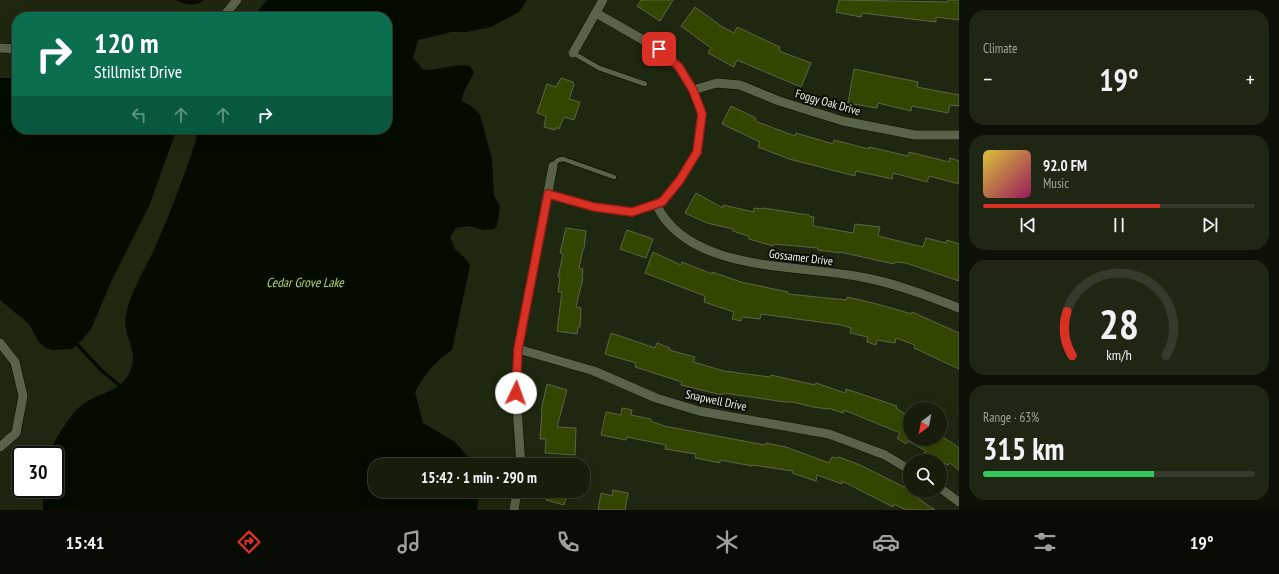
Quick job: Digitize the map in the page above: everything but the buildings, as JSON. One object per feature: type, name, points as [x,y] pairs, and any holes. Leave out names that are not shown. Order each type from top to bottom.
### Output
[{"type":"street","points":[[227,12],[237,0]]},
{"type":"street","points":[[573,53],[604,0]]},
{"type":"street","points":[[548,194],[594,207],[632,212],[662,202],[680,180],[697,152],[702,114],[693,90],[679,67],[659,49],[596,13]]},
{"type":"street","points":[[0,48],[12,49]]},
{"type":"street","name":"Foggy Oak Drive","points":[[693,90],[717,83],[740,85],[779,101],[843,121],[915,135],[959,135]]},
{"type":"street","points":[[521,458],[516,393],[518,349],[554,166]]},
{"type":"street","name":"Gossamer Drive","points":[[656,204],[662,216],[682,236],[708,250],[752,263],[862,277],[924,294],[959,308]]},
{"type":"street","points":[[0,343],[15,362],[23,396],[16,433],[0,447]]},
{"type":"street","name":"Snapwell Drive","points":[[518,349],[594,371],[656,398],[699,410],[829,434],[884,455],[903,466]]},
{"type":"street","points":[[947,493],[959,502]]},
{"type":"street","points":[[514,510],[516,498]]},
{"type":"lane","points":[[573,53],[599,68],[645,84]]},
{"type":"lane","points":[[554,166],[558,160],[563,158],[614,177]]},
{"type":"water","points":[[176,0],[204,0],[197,4],[190,4]]},
{"type":"water","name":"Cedar Grove Lake","points":[[267,0],[527,0],[519,12],[491,27],[467,32],[451,32],[418,40],[413,58],[424,70],[464,65],[470,66],[474,72],[465,89],[462,101],[474,108],[480,115],[492,159],[494,196],[500,206],[497,226],[494,229],[483,230],[469,226],[456,228],[450,237],[455,249],[468,261],[470,266],[452,350],[431,368],[415,392],[423,423],[455,442],[469,458],[368,458],[368,498],[479,498],[477,510],[43,510],[43,498],[64,498],[64,446],[53,446],[63,428],[73,414],[82,405],[114,389],[125,380],[129,374],[133,357],[125,323],[128,305],[169,215],[197,134],[392,134],[392,12],[257,12]]},
{"type":"water","points":[[0,78],[12,78],[12,134],[175,134],[149,206],[111,282],[91,329],[82,340],[72,349],[52,350],[46,348],[38,341],[29,324],[0,300]]},
{"type":"waterway","points":[[77,344],[101,370],[119,385]]},
{"type":"route","points":[[516,393],[518,349],[548,194],[594,207],[632,212],[662,202],[680,180],[697,152],[702,114],[693,90],[679,67],[659,49]]}]
